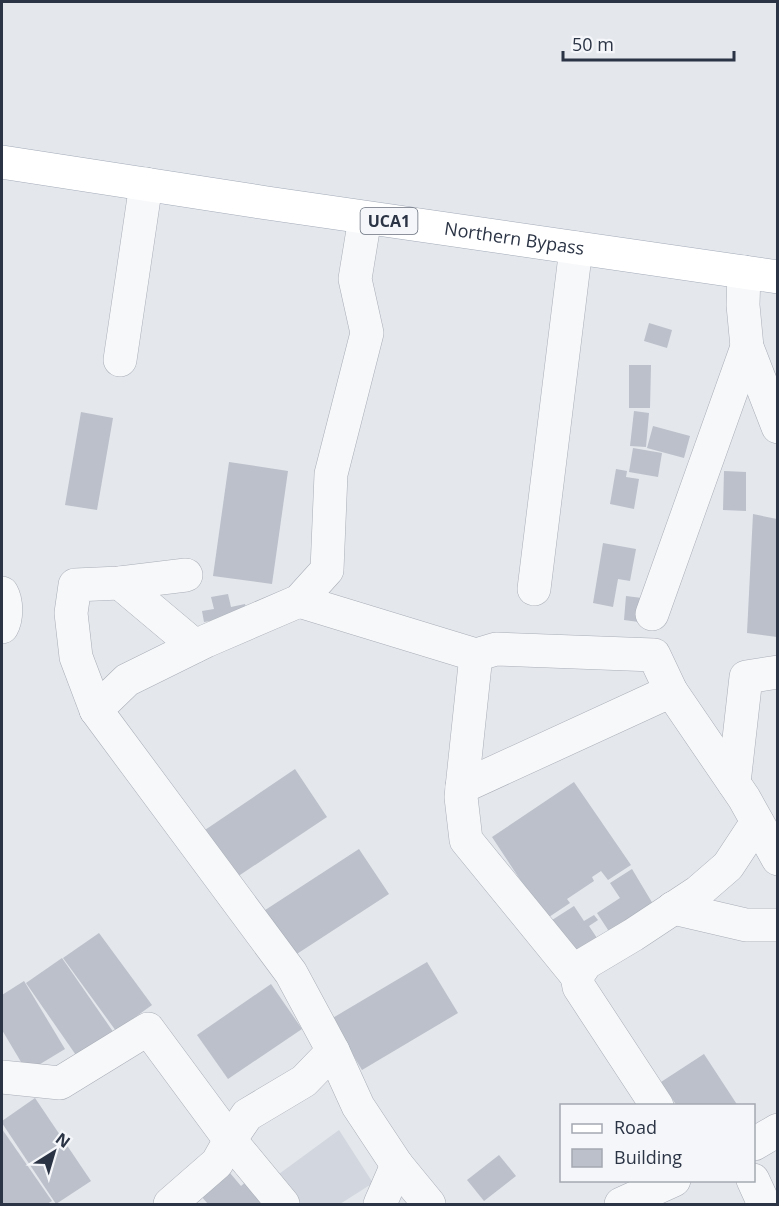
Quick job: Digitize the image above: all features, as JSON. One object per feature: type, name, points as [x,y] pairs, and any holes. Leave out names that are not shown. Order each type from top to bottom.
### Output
[{"type":"main road","name":"Northern Bypass","points":[[2,162],[365,218],[777,277]]},
{"type":"street","points":[[120,360],[146,184]]},
{"type":"street","points":[[96,710],[127,680],[195,646],[300,601],[327,570],[331,474],[367,333],[355,279],[365,218]]},
{"type":"street","points":[[534,589],[576,248]]},
{"type":"street","points":[[744,272],[743,304],[747,347],[777,427]]},
{"type":"street","points":[[652,614],[747,347]]},
{"type":"street","points":[[186,575],[120,583],[75,585],[71,613],[76,657],[96,710],[291,973],[333,1050],[358,1106],[397,1165],[429,1204]]},
{"type":"street","points":[[120,583],[195,646]]},
{"type":"street","points":[[2,593],[6,620],[2,627]]},
{"type":"street","points":[[300,601],[476,655],[496,649],[654,655],[671,691],[744,798],[777,859]]},
{"type":"street","points":[[476,655],[461,797],[466,840],[577,976],[579,987],[656,1104]]},
{"type":"street","points":[[734,783],[746,677],[777,672]]},
{"type":"street","points":[[462,787],[671,691]]},
{"type":"street","points":[[577,976],[586,963],[698,892],[728,866],[757,822]]},
{"type":"street","points":[[673,908],[746,925],[777,926]]},
{"type":"street","points":[[2,1077],[60,1083],[148,1029],[230,1140],[283,1204]]},
{"type":"street","points":[[170,1204],[216,1163],[248,1116],[304,1082],[333,1050]]},
{"type":"street","points":[[755,1143],[777,1130]]},
{"type":"street","points":[[380,1204],[397,1165]]},
{"type":"street","points":[[621,1204],[670,1182]]},
{"type":"street","points":[[754,1182],[764,1204]]},
{"type":"shaded area","points":[[339,1130],[373,1183],[340,1204],[301,1204],[279,1174]]},
{"type":"building","points":[[649,323],[672,330],[667,348],[644,341]]},
{"type":"building","points":[[629,365],[651,365],[650,408],[629,408]]},
{"type":"building","points":[[634,411],[649,413],[646,447],[630,446]]},
{"type":"building","points":[[81,412],[113,418],[97,510],[65,505]]},
{"type":"building","points":[[653,426],[690,436],[684,458],[647,448]]},
{"type":"building","points":[[633,448],[662,453],[658,477],[629,472]]},
{"type":"building","points":[[229,462],[288,471],[272,584],[213,576]]},
{"type":"building","points":[[616,469],[627,471],[626,477],[639,479],[634,509],[610,504]]},
{"type":"building","points":[[724,471],[746,472],[746,511],[723,510]]},
{"type":"building","points":[[753,514],[777,519],[777,637],[747,633]]},
{"type":"building","points":[[603,543],[636,549],[630,581],[618,579],[613,607],[593,603]]},
{"type":"building","points":[[228,594],[231,607],[245,604],[247,615],[204,622],[202,611],[214,609],[211,597]]},
{"type":"building","points":[[626,596],[642,598],[639,622],[624,620]]},
{"type":"building","points":[[295,769],[327,817],[231,881],[199,834]]},
{"type":"building","points":[[574,782],[631,865],[608,880],[601,871],[592,877],[594,881],[567,899],[570,903],[546,919],[492,837]]},
{"type":"building","points":[[359,849],[389,894],[286,961],[256,916]]},
{"type":"building","points":[[632,869],[656,909],[612,936],[597,913],[620,898],[610,883]]},
{"type":"building","points":[[574,906],[584,921],[594,915],[598,920],[589,926],[597,938],[604,933],[607,937],[574,959],[549,922]]},
{"type":"building","points":[[99,933],[152,1005],[116,1031],[63,958]]},
{"type":"building","points":[[62,958],[114,1033],[78,1058],[26,983]]},
{"type":"building","points":[[427,962],[458,1013],[362,1070],[331,1019]]},
{"type":"building","points":[[24,981],[65,1049],[27,1072],[2,1030],[2,995]]},
{"type":"building","points":[[271,984],[302,1029],[228,1079],[197,1035]]},
{"type":"building","points":[[704,1054],[737,1104],[676,1104],[661,1082]]},
{"type":"building","points":[[35,1098],[91,1181],[56,1204],[2,1123]]},
{"type":"building","points":[[2,1129],[52,1201],[47,1204],[2,1204]]},
{"type":"building","points":[[499,1155],[516,1176],[484,1201],[467,1180]]},
{"type":"building","points":[[230,1173],[241,1186],[249,1179],[265,1204],[208,1204],[201,1196]]}]
